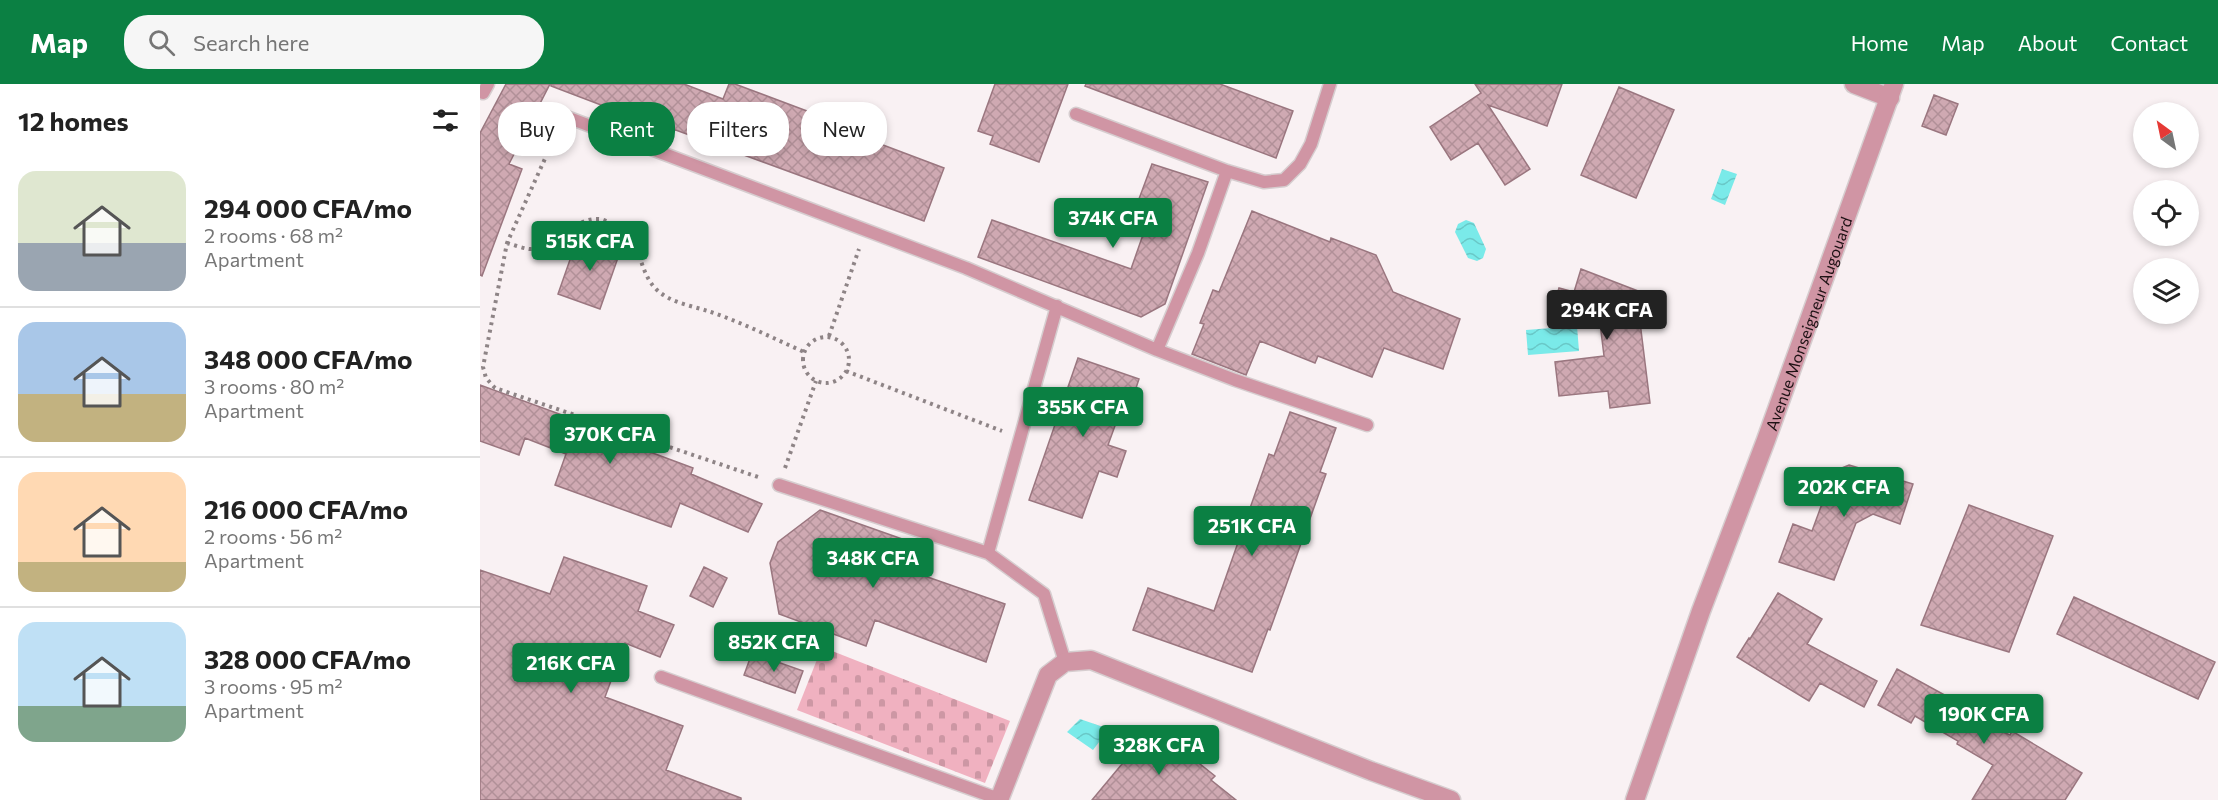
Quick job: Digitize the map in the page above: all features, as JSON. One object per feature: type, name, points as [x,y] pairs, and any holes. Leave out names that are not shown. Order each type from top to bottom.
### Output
[{"type":"street","points":[[1854,84],[1892,91]]},
{"type":"street","name":"Avenue Monseigneur Augouard","points":[[1635,800],[1701,611],[1892,91]]},
{"type":"street","points":[[999,800],[1048,675],[1065,662],[1091,660],[1371,771],[1452,800]]},
{"type":"lane","points":[[1076,114],[1227,171],[1264,182],[1284,180],[1300,164],[1311,144],[1330,84]]},
{"type":"lane","points":[[576,121],[966,268],[1157,350],[1235,380],[1367,424]]},
{"type":"lane","points":[[1157,350],[1198,254],[1227,171]]},
{"type":"lane","points":[[988,553],[1057,306]]},
{"type":"lane","points":[[780,485],[988,553],[1044,594],[1065,662]]},
{"type":"lane","points":[[661,677],[999,800]]},
{"type":"path","points":[[546,156],[507,243],[483,367],[486,378],[495,388],[780,485],[816,381]]},
{"type":"path","points":[[507,243],[531,249],[554,240],[574,226],[600,219],[619,227],[629,236],[637,247],[650,282],[659,292],[680,303],[746,325],[804,352]]},
{"type":"path","points":[[828,336],[866,232]]},
{"type":"path","points":[[828,336],[842,342],[847,349],[849,364],[842,377],[830,383],[816,381],[810,377],[803,366],[804,352],[813,340],[828,336]]},
{"type":"path","points":[[846,371],[1020,437]]},
{"type":"green space","points":[[822,647],[1010,721],[985,783],[797,710]]},
{"type":"water","points":[[1722,169],[1737,174],[1725,205],[1711,199]]},
{"type":"water","points":[[1466,220],[1474,223],[1486,249],[1483,258],[1477,261],[1468,258],[1455,232],[1458,224]]},
{"type":"water","points":[[1577,326],[1579,351],[1528,355],[1526,330]]},
{"type":"water","points":[[1080,719],[1109,729],[1093,750],[1067,732]]},
{"type":"building","points":[[506,84],[550,84],[541,102],[498,102],[498,156],[513,156],[509,164],[522,169],[482,276],[480,275],[480,133]]},
{"type":"building","points":[[551,84],[684,84],[723,99],[729,84],[735,84],[783,102],[687,102],[687,134],[675,130],[675,102],[593,102],[551,86]]},
{"type":"building","points":[[995,84],[1068,84],[1039,162],[990,144],[993,136],[978,131]]},
{"type":"building","points":[[1086,84],[1220,84],[1293,111],[1276,158],[1085,86]]},
{"type":"building","points":[[1475,84],[1562,84],[1547,126],[1488,105],[1530,169],[1505,185],[1478,143],[1451,160],[1430,127],[1481,93]]},
{"type":"building","points":[[1619,87],[1674,110],[1636,198],[1581,175]]},
{"type":"building","points":[[1934,95],[1958,104],[1946,135],[1922,126]]},
{"type":"building","points":[[789,104],[801,109],[801,156],[887,156],[887,147],[944,168],[924,221],[747,156],[789,156]]},
{"type":"building","points":[[1152,164],[1208,182],[1165,304],[1141,317],[978,257],[992,220],[1131,269],[1145,229],[1130,223]]},
{"type":"building","points":[[1252,211],[1330,242],[1331,238],[1376,255],[1393,292],[1460,319],[1443,369],[1384,348],[1372,377],[1318,356],[1315,363],[1260,341],[1246,375],[1192,354],[1204,324],[1200,323],[1213,290],[1219,292]]},
{"type":"building","points":[[579,234],[621,249],[600,309],[558,294]]},
{"type":"building","points":[[1581,269],[1651,296],[1640,322],[1650,403],[1610,408],[1608,391],[1559,396],[1555,362],[1604,356],[1599,315],[1550,318],[1559,288],[1574,292]]},
{"type":"building","points":[[1078,358],[1139,379],[1131,403],[1124,401],[1108,445],[1126,451],[1117,477],[1099,471],[1082,518],[1029,500]]},
{"type":"building","points":[[480,385],[573,419],[572,423],[693,468],[691,474],[762,504],[748,532],[680,503],[671,527],[555,485],[566,454],[525,438],[519,455],[480,441]]},
{"type":"building","points":[[1290,412],[1336,428],[1320,472],[1326,474],[1270,630],[1268,629],[1252,672],[1133,630],[1148,588],[1214,611],[1269,454],[1274,456]]},
{"type":"building","points":[[1849,465],[1913,484],[1900,524],[1873,514],[1856,523],[1834,580],[1779,562],[1793,524],[1812,531],[1834,471]]},
{"type":"building","points":[[1969,505],[2053,536],[2009,652],[1921,625]]},
{"type":"building","points":[[820,510],[905,540],[896,566],[1005,604],[986,662],[875,620],[866,646],[779,614],[770,563],[778,542]]},
{"type":"building","points":[[564,557],[647,586],[638,611],[674,625],[660,657],[625,643],[605,697],[683,726],[666,770],[741,798],[741,800],[480,800],[480,570],[550,594]]},
{"type":"building","points":[[704,567],[727,578],[713,607],[690,596]]},
{"type":"building","points":[[1778,593],[1822,619],[1807,644],[1877,681],[1864,707],[1820,683],[1809,701],[1737,657]]},
{"type":"building","points":[[2074,597],[2215,662],[2198,699],[2057,634]]},
{"type":"building","points":[[752,653],[803,671],[795,693],[744,675]]},
{"type":"building","points":[[1897,669],[1985,717],[1982,723],[2010,735],[2012,731],[2082,773],[2065,800],[1972,800],[1993,765],[1915,716],[1911,723],[1878,705]]},
{"type":"building","points":[[1136,732],[1166,756],[1175,744],[1215,776],[1211,780],[1236,800],[1092,800],[1122,764],[1115,758]]}]
